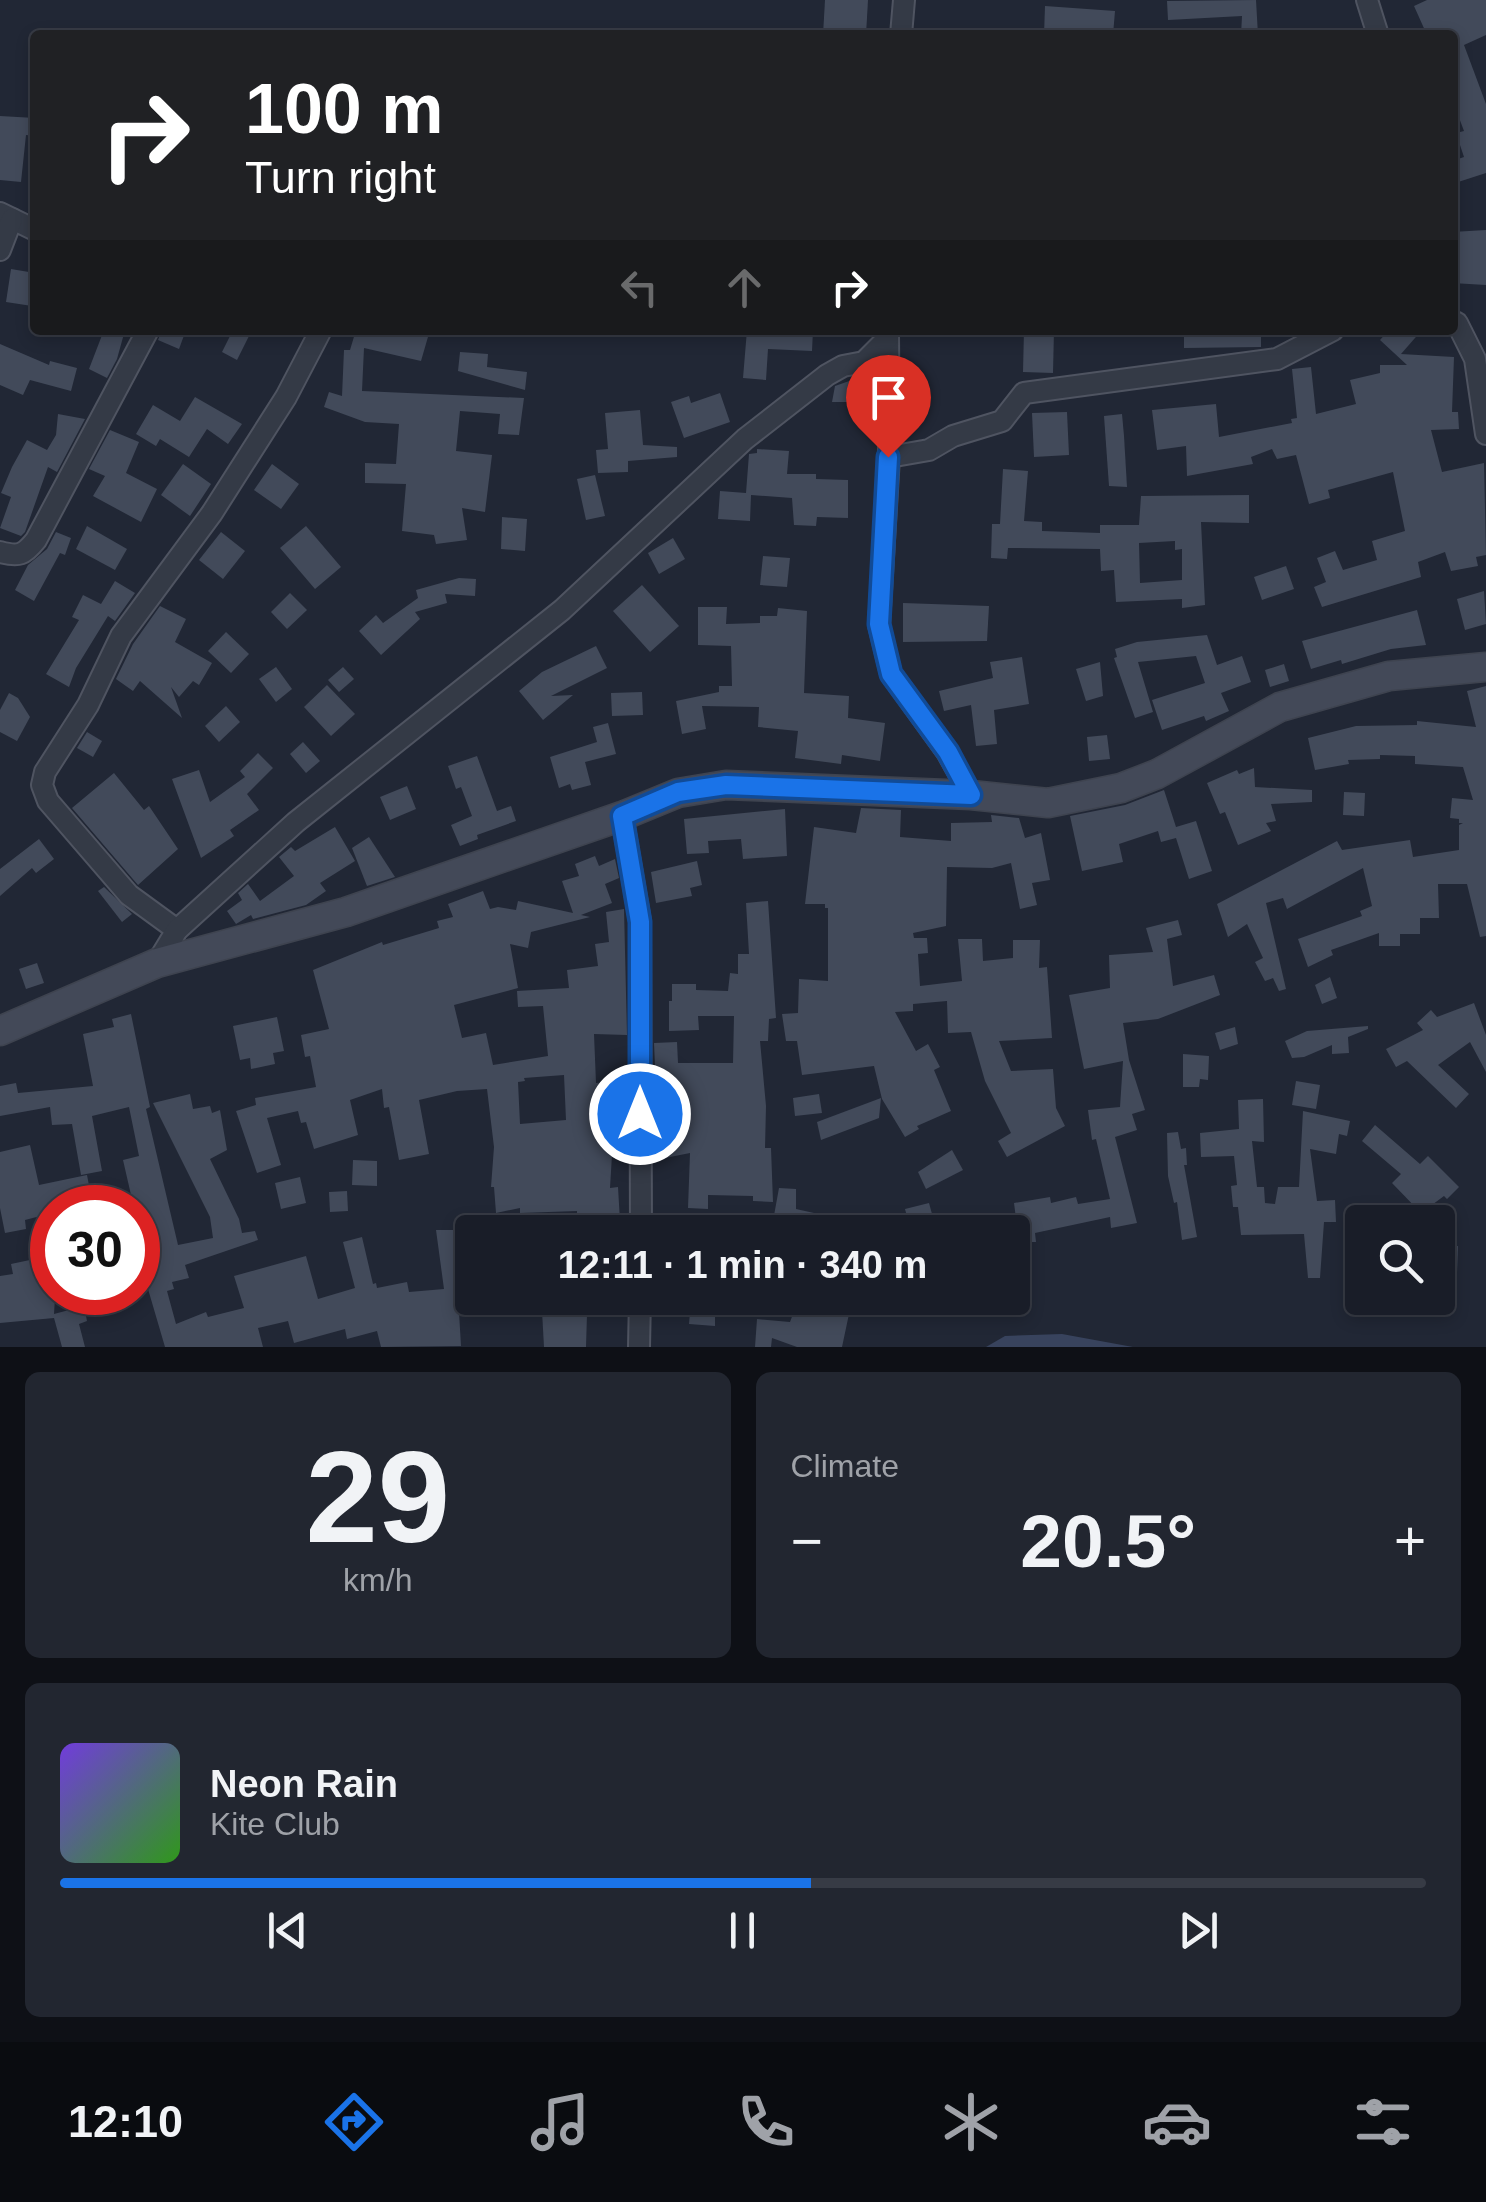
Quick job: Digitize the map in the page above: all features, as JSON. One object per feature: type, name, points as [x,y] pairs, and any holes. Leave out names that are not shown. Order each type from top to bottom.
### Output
[{"type":"main road","points":[[0,1031],[157,963],[346,912],[622,816],[678,792],[726,785],[971,795],[1048,803],[1120,788],[1157,774],[1280,707],[1389,676],[1486,667]]},
{"type":"street","points":[[901,30],[904,0]]},
{"type":"street","points":[[1367,0],[1376,30]]},
{"type":"street","points":[[0,250],[6,216],[30,228]]},
{"type":"street","points":[[1458,325],[1474,359],[1486,434]]},
{"type":"street","points":[[0,552],[25,554],[36,540],[145,335]]},
{"type":"street","points":[[178,930],[129,895],[48,801],[42,784],[44,772],[88,706],[122,636],[212,512],[286,397],[319,335]]},
{"type":"street","points":[[157,963],[178,930],[296,822],[562,610],[745,438],[826,375],[864,362],[887,335]]},
{"type":"street","points":[[888,335],[888,457],[879,624],[891,674],[948,752],[971,795]]},
{"type":"street","points":[[888,457],[928,450],[953,436],[1002,422],[1024,393],[1277,359],[1323,335]]},
{"type":"street","points":[[622,816],[640,922],[641,1215]]},
{"type":"street","points":[[640,1315],[640,1347]]},
{"type":"water","points":[[1062,1334],[1133,1347],[986,1347],[1005,1336]]},
{"type":"building","points":[[825,0],[868,0],[866,30],[823,30]]},
{"type":"building","points":[[1256,0],[1258,30],[1241,30],[1242,16],[1168,20],[1167,1]]},
{"type":"building","points":[[1427,0],[1486,0],[1486,35],[1464,45],[1486,104],[1486,173],[1458,182],[1458,159],[1464,157],[1458,132],[1464,131],[1458,115],[1458,30],[1425,30],[1414,6]]},
{"type":"building","points":[[1045,6],[1115,11],[1113,30],[1044,30]]},
{"type":"building","points":[[0,116],[30,118],[21,182],[0,180]]},
{"type":"building","points":[[1486,230],[1486,285],[1458,283],[1458,232]]},
{"type":"building","points":[[11,269],[30,272],[30,306],[6,302]]},
{"type":"building","points":[[102,335],[124,335],[107,378],[89,369]]},
{"type":"building","points":[[160,335],[184,335],[179,349],[158,340]]},
{"type":"building","points":[[230,335],[250,335],[237,360],[222,352]]},
{"type":"building","points":[[354,335],[429,335],[421,361],[364,348],[362,391],[524,398],[519,435],[498,434],[500,414],[460,411],[456,451],[492,455],[485,512],[462,508],[467,540],[436,544],[434,535],[402,531],[406,484],[365,483],[365,463],[396,464],[399,424],[365,422],[324,407],[329,392],[342,396],[344,350],[350,350]]},
{"type":"building","points":[[747,335],[813,335],[812,351],[768,349],[766,380],[743,378]]},
{"type":"building","points":[[1024,335],[1054,335],[1053,373],[1023,372]]},
{"type":"building","points":[[1184,335],[1261,335],[1261,347],[1184,348]]},
{"type":"building","points":[[1384,335],[1418,335],[1401,354],[1454,357],[1452,412],[1458,412],[1459,429],[1431,430],[1442,472],[1484,463],[1486,555],[1476,557],[1478,566],[1451,571],[1445,552],[1418,562],[1421,577],[1322,607],[1314,587],[1326,582],[1317,558],[1335,551],[1343,570],[1377,560],[1372,541],[1405,531],[1393,472],[1328,490],[1330,498],[1309,504],[1296,455],[1277,459],[1272,449],[1251,457],[1253,464],[1187,476],[1186,446],[1157,450],[1152,410],[1216,404],[1219,437],[1292,423],[1291,419],[1297,418],[1292,369],[1311,367],[1316,414],[1356,404],[1350,380],[1380,373],[1380,365],[1407,365],[1380,340]]},
{"type":"building","points":[[0,344],[49,365],[50,361],[77,368],[71,391],[30,380],[23,395],[0,385]]},
{"type":"building","points":[[460,352],[488,354],[487,367],[527,372],[525,390],[458,371]]},
{"type":"building","points":[[872,373],[871,402],[832,402],[835,386]]},
{"type":"building","points":[[720,393],[730,422],[684,438],[671,402],[689,396],[691,403]]},
{"type":"building","points":[[195,397],[242,424],[228,444],[207,429],[189,457],[160,439],[156,446],[136,434],[153,405],[180,421]]},
{"type":"building","points":[[640,410],[643,445],[677,447],[677,457],[628,461],[628,472],[598,473],[596,450],[608,449],[605,413]]},
{"type":"building","points":[[1067,412],[1069,455],[1034,457],[1032,413]]},
{"type":"building","points":[[58,414],[85,419],[57,472],[48,467],[25,532],[21,536],[0,528],[11,497],[1,493],[12,467],[27,440],[47,450],[56,435]]},
{"type":"building","points":[[1122,414],[1127,487],[1109,486],[1104,416]]},
{"type":"building","points":[[110,430],[139,442],[126,473],[157,489],[141,522],[93,496],[105,476],[89,469]]},
{"type":"building","points":[[757,449],[789,451],[787,474],[848,480],[848,518],[817,517],[816,526],[794,525],[792,498],[751,495],[750,521],[718,519],[720,491],[746,493],[749,454],[757,453]]},
{"type":"building","points":[[183,464],[211,484],[190,516],[161,495]]},
{"type":"building","points":[[272,464],[299,484],[281,509],[254,490]]},
{"type":"building","points":[[1003,469],[1028,471],[1024,521],[1042,522],[1042,531],[1100,533],[1100,525],[1139,525],[1141,496],[1249,495],[1249,523],[1201,522],[1205,605],[1182,608],[1182,599],[1116,602],[1114,570],[1101,571],[1100,549],[1008,548],[1007,559],[991,558],[992,524],[1000,524]],"holes":[[[1175,541],[1175,550],[1182,549],[1182,580],[1140,583],[1139,543]]]},
{"type":"building","points":[[595,475],[605,516],[586,520],[577,479]]},
{"type":"building","points":[[502,517],[527,519],[525,551],[501,549]]},
{"type":"building","points":[[87,526],[127,549],[115,570],[76,549]]},
{"type":"building","points":[[306,526],[341,567],[315,589],[280,548]]},
{"type":"building","points":[[56,532],[71,538],[65,555],[60,553],[34,601],[15,590],[28,565],[47,549]]},
{"type":"building","points":[[221,532],[245,551],[223,579],[199,560]]},
{"type":"building","points":[[673,538],[685,559],[659,574],[648,553]]},
{"type":"building","points":[[763,556],[790,558],[787,587],[760,585]]},
{"type":"building","points":[[1286,566],[1294,589],[1262,600],[1254,577]]},
{"type":"building","points":[[459,578],[476,579],[475,596],[445,594],[447,603],[415,612],[420,619],[381,655],[359,631],[376,615],[383,623],[418,598],[416,590]]},
{"type":"building","points":[[115,581],[135,593],[115,621],[108,616],[76,668],[69,687],[46,674],[79,620],[72,617],[83,595],[101,604]]},
{"type":"building","points":[[642,585],[679,626],[650,652],[613,611]]},
{"type":"building","points":[[1484,591],[1486,624],[1465,630],[1457,599]]},
{"type":"building","points":[[290,593],[307,610],[287,629],[271,612]]},
{"type":"building","points":[[903,603],[989,606],[987,641],[903,642]]},
{"type":"building","points":[[160,606],[186,619],[175,642],[212,663],[199,685],[193,681],[179,697],[171,687],[182,718],[140,681],[133,691],[116,679],[133,644]]},
{"type":"building","points":[[698,607],[727,607],[726,624],[760,623],[760,616],[777,616],[778,608],[807,611],[804,693],[849,696],[848,718],[885,723],[880,761],[842,755],[841,764],[795,758],[798,731],[758,727],[759,707],[702,706],[706,729],[682,734],[676,701],[719,692],[719,686],[732,686],[731,646],[698,645]]},
{"type":"building","points":[[1417,610],[1426,645],[1391,649],[1311,669],[1302,641]]},
{"type":"building","points":[[226,632],[249,654],[231,673],[208,651]]},
{"type":"building","points":[[1207,635],[1217,665],[1242,656],[1251,682],[1221,693],[1229,711],[1206,721],[1204,716],[1162,730],[1152,700],[1205,683],[1196,656],[1138,662],[1153,712],[1135,718],[1114,658],[1115,649],[1137,642]]},
{"type":"building","points":[[596,646],[607,668],[551,696],[573,695],[543,720],[519,691],[542,672]]},
{"type":"building","points":[[1022,657],[1029,704],[994,710],[997,744],[976,746],[971,705],[944,711],[939,691],[993,678],[990,662]]},
{"type":"building","points":[[1100,662],[1103,696],[1086,701],[1076,669]]},
{"type":"building","points":[[1284,664],[1289,681],[1270,687],[1265,670]]},
{"type":"building","points":[[276,667],[292,689],[276,702],[259,679]]},
{"type":"building","points":[[343,667],[354,679],[339,692],[328,680]]},
{"type":"building","points":[[327,685],[355,714],[331,736],[304,707]]},
{"type":"building","points":[[1486,686],[1486,936],[1480,937],[1467,884],[1438,884],[1439,918],[1420,918],[1420,934],[1400,934],[1400,946],[1379,946],[1379,933],[1331,950],[1333,955],[1308,967],[1298,939],[1362,916],[1360,911],[1372,906],[1363,868],[1287,909],[1283,898],[1266,903],[1286,989],[1279,991],[1273,978],[1265,981],[1255,962],[1263,958],[1247,924],[1228,937],[1217,904],[1337,841],[1342,850],[1410,840],[1413,857],[1459,850],[1459,825],[1463,823],[1450,818],[1452,798],[1473,800],[1463,767],[1415,764],[1415,756],[1380,755],[1380,759],[1348,760],[1349,764],[1315,770],[1308,738],[1356,726],[1417,725],[1417,721],[1476,727],[1467,691]]},
{"type":"building","points":[[642,692],[643,715],[612,716],[611,693]]},
{"type":"building","points":[[9,693],[18,698],[30,717],[17,741],[0,732],[0,710]]},
{"type":"building","points":[[226,706],[240,722],[219,742],[205,726]]},
{"type":"building","points":[[608,723],[616,754],[585,762],[591,785],[572,790],[570,784],[559,788],[550,757],[597,742],[593,727]]},
{"type":"building","points":[[87,732],[102,741],[93,757],[77,748]]},
{"type":"building","points":[[1107,735],[1110,759],[1089,761],[1087,737]]},
{"type":"building","points":[[303,742],[320,761],[306,773],[290,754]]},
{"type":"building","points":[[258,753],[273,768],[247,794],[259,810],[230,830],[234,836],[201,858],[172,779],[199,770],[210,802],[245,777],[240,771]]},
{"type":"building","points":[[477,756],[497,811],[511,806],[516,821],[477,835],[478,839],[460,846],[451,825],[472,816],[448,766]]},
{"type":"building","points":[[1254,768],[1255,787],[1312,790],[1312,802],[1271,804],[1276,821],[1266,823],[1271,831],[1238,845],[1225,812],[1220,814],[1207,783],[1237,770],[1239,774]]},
{"type":"building","points":[[114,773],[144,810],[149,806],[178,849],[138,885],[72,808]]},
{"type":"building","points":[[407,786],[416,809],[390,820],[380,797]]},
{"type":"building","points":[[1164,790],[1176,827],[1196,821],[1212,871],[1189,879],[1176,838],[1161,842],[1158,831],[1119,844],[1123,862],[1082,871],[1070,816],[1125,805]]},
{"type":"building","points":[[1344,792],[1365,793],[1364,816],[1343,815]]},
{"type":"building","points":[[861,808],[901,810],[900,837],[951,841],[951,823],[992,822],[991,815],[1019,818],[1025,838],[1041,833],[1050,880],[1032,883],[1037,905],[1020,909],[1011,863],[992,868],[947,867],[946,926],[913,933],[914,938],[927,938],[928,953],[918,954],[920,986],[962,981],[958,939],[982,939],[983,961],[1013,958],[1013,940],[1040,940],[1039,968],[1047,967],[1052,1038],[999,1041],[1011,1071],[1053,1069],[1056,1108],[1065,1126],[1007,1157],[998,1141],[1011,1133],[985,1081],[971,1032],[948,1033],[947,1001],[913,1004],[913,1011],[895,1012],[916,1051],[928,1044],[940,1067],[934,1070],[951,1111],[917,1126],[919,1129],[905,1137],[882,1099],[874,1066],[802,1075],[797,1041],[786,1041],[782,1014],[798,1013],[799,979],[828,981],[828,908],[825,904],[805,904],[814,827],[856,833]]},
{"type":"building","points":[[785,809],[787,856],[743,859],[741,839],[708,841],[709,853],[687,854],[684,819]]},
{"type":"building","points":[[335,827],[355,861],[320,883],[326,891],[306,905],[253,919],[251,915],[236,924],[227,911],[242,900],[238,893],[248,884],[260,901],[294,876],[279,857],[291,847],[295,851]]},
{"type":"building","points":[[369,837],[395,877],[367,886],[352,848]]},
{"type":"building","points":[[39,839],[54,859],[36,873],[32,868],[0,896],[0,869]]},
{"type":"building","points":[[595,856],[599,866],[615,859],[619,878],[605,884],[612,903],[581,915],[590,917],[531,932],[528,948],[510,944],[518,988],[454,1005],[462,1038],[486,1033],[493,1065],[548,1056],[543,1006],[518,1007],[517,991],[569,988],[567,970],[598,966],[595,944],[609,942],[606,912],[624,909],[627,1035],[594,1034],[596,1083],[604,1082],[607,1138],[613,1138],[610,1188],[618,1187],[620,1215],[577,1215],[577,1211],[520,1213],[520,1208],[496,1213],[491,1187],[494,1147],[487,1089],[419,1100],[429,1154],[399,1160],[382,1089],[350,1100],[358,1135],[314,1149],[306,1122],[301,1123],[298,1111],[267,1118],[281,1165],[257,1173],[236,1111],[256,1105],[255,1098],[316,1087],[301,1035],[329,1029],[313,970],[382,942],[383,945],[439,928],[437,921],[453,917],[448,904],[483,891],[490,909],[516,910],[518,901],[573,913],[562,881],[579,876],[575,864]],"holes":[[[564,1075],[566,1120],[520,1124],[518,1082],[525,1081],[524,1078]]]},
{"type":"building","points":[[697,861],[702,885],[690,888],[692,896],[656,903],[651,872]]},
{"type":"building","points":[[104,887],[132,914],[122,922],[98,891]]},
{"type":"building","points":[[768,901],[776,1018],[769,1019],[768,1041],[760,1041],[765,1148],[771,1148],[773,1202],[753,1201],[753,1196],[708,1195],[708,1209],[688,1208],[690,1153],[655,1160],[654,1043],[677,1042],[678,1063],[733,1063],[734,1016],[698,1016],[699,1030],[669,1031],[672,984],[728,991],[730,973],[738,974],[738,954],[749,954],[746,903]]},
{"type":"building","points":[[1178,920],[1182,935],[1167,939],[1173,986],[1214,975],[1220,995],[1158,1019],[1123,1023],[1129,1060],[1145,1110],[1132,1114],[1137,1130],[1115,1137],[1137,1223],[1111,1228],[1110,1217],[1035,1233],[1036,1242],[1030,1242],[1030,1215],[1016,1215],[1014,1203],[1050,1197],[1051,1203],[1076,1197],[1078,1204],[1110,1199],[1096,1139],[1092,1140],[1088,1110],[1120,1107],[1123,1061],[1084,1069],[1069,995],[1110,988],[1109,955],[1153,952],[1146,928]]},
{"type":"building","points":[[37,963],[44,983],[26,989],[19,969]]},
{"type":"building","points":[[1330,977],[1337,998],[1322,1004],[1315,985]]},
{"type":"building","points":[[1474,1003],[1486,1035],[1486,1072],[1470,1042],[1438,1065],[1469,1094],[1456,1108],[1407,1061],[1396,1067],[1386,1049],[1423,1030],[1417,1023],[1431,1010],[1437,1017]]},
{"type":"building","points":[[131,1014],[150,1107],[146,1109],[178,1245],[213,1238],[210,1217],[153,1103],[190,1094],[193,1109],[210,1106],[212,1113],[220,1110],[227,1150],[210,1159],[242,1233],[255,1231],[258,1240],[185,1265],[189,1278],[172,1282],[174,1289],[167,1291],[176,1324],[206,1312],[208,1317],[244,1308],[234,1276],[306,1256],[318,1299],[355,1288],[343,1242],[362,1237],[377,1288],[407,1282],[409,1292],[444,1289],[436,1230],[455,1230],[455,1315],[459,1315],[461,1346],[381,1347],[377,1331],[347,1339],[345,1329],[294,1343],[288,1321],[258,1328],[263,1347],[165,1347],[156,1315],[160,1315],[160,1185],[129,1185],[123,1160],[139,1156],[129,1107],[92,1116],[102,1171],[81,1175],[72,1124],[52,1125],[50,1107],[0,1116],[0,1086],[16,1083],[18,1093],[93,1086],[83,1034],[114,1027],[112,1019]]},
{"type":"building","points":[[277,1017],[284,1051],[273,1053],[275,1064],[251,1069],[250,1058],[240,1060],[233,1026]]},
{"type":"building","points":[[1368,1026],[1348,1037],[1349,1053],[1332,1054],[1332,1045],[1292,1058],[1285,1041],[1307,1031]]},
{"type":"building","points":[[1235,1027],[1238,1044],[1220,1050],[1215,1033]]},
{"type":"building","points":[[1183,1054],[1209,1056],[1208,1080],[1200,1079],[1199,1087],[1183,1087]]},
{"type":"building","points":[[1296,1081],[1320,1085],[1316,1109],[1292,1105]]},
{"type":"building","points":[[819,1094],[822,1113],[795,1116],[793,1098]]},
{"type":"building","points":[[881,1098],[879,1118],[821,1140],[817,1122]]},
{"type":"building","points":[[1263,1099],[1264,1142],[1252,1141],[1257,1187],[1264,1187],[1265,1203],[1275,1204],[1278,1187],[1299,1187],[1303,1111],[1350,1121],[1347,1136],[1339,1134],[1336,1154],[1310,1149],[1317,1201],[1335,1200],[1336,1222],[1324,1222],[1320,1278],[1308,1278],[1304,1234],[1241,1235],[1231,1186],[1237,1185],[1234,1156],[1201,1157],[1200,1133],[1239,1129],[1238,1100]]},
{"type":"building","points":[[1375,1125],[1420,1164],[1428,1156],[1459,1187],[1447,1199],[1444,1196],[1432,1205],[1413,1205],[1392,1183],[1401,1174],[1362,1141]]},
{"type":"building","points":[[1178,1132],[1181,1149],[1186,1148],[1184,1165],[1197,1237],[1182,1240],[1177,1202],[1174,1203],[1168,1176],[1167,1133]]},
{"type":"building","points":[[30,1145],[39,1185],[30,1185],[30,1219],[25,1220],[26,1229],[5,1233],[0,1208],[0,1152]]},
{"type":"building","points":[[952,1150],[963,1170],[926,1189],[918,1172]]},
{"type":"building","points":[[353,1160],[377,1161],[377,1186],[352,1185]]},
{"type":"building","points":[[87,1175],[89,1185],[39,1185]]},
{"type":"building","points":[[300,1177],[306,1203],[281,1209],[275,1183]]},
{"type":"building","points":[[779,1188],[796,1189],[796,1209],[814,1213],[813,1215],[774,1215]]},
{"type":"building","points":[[347,1191],[348,1211],[330,1212],[329,1192]]},
{"type":"building","points":[[929,1203],[932,1215],[907,1215],[905,1209]]},
{"type":"building","points":[[1458,1246],[1457,1273],[1455,1273]]},
{"type":"building","points":[[30,1260],[30,1315],[86,1315],[87,1321],[79,1324],[85,1347],[62,1347],[54,1318],[0,1323],[0,1276],[13,1274],[11,1264]]},
{"type":"building","points":[[542,1315],[587,1315],[586,1347],[544,1347]]},
{"type":"building","points":[[690,1315],[715,1315],[715,1326],[689,1324]]},
{"type":"building","points":[[793,1315],[849,1315],[842,1347],[797,1347],[772,1338],[771,1347],[755,1347],[757,1319],[790,1322]]},
{"type":"route","points":[[640,1114],[640,922],[622,816],[678,792],[726,785],[971,795],[948,752],[891,674],[879,624],[888,457]]}]
